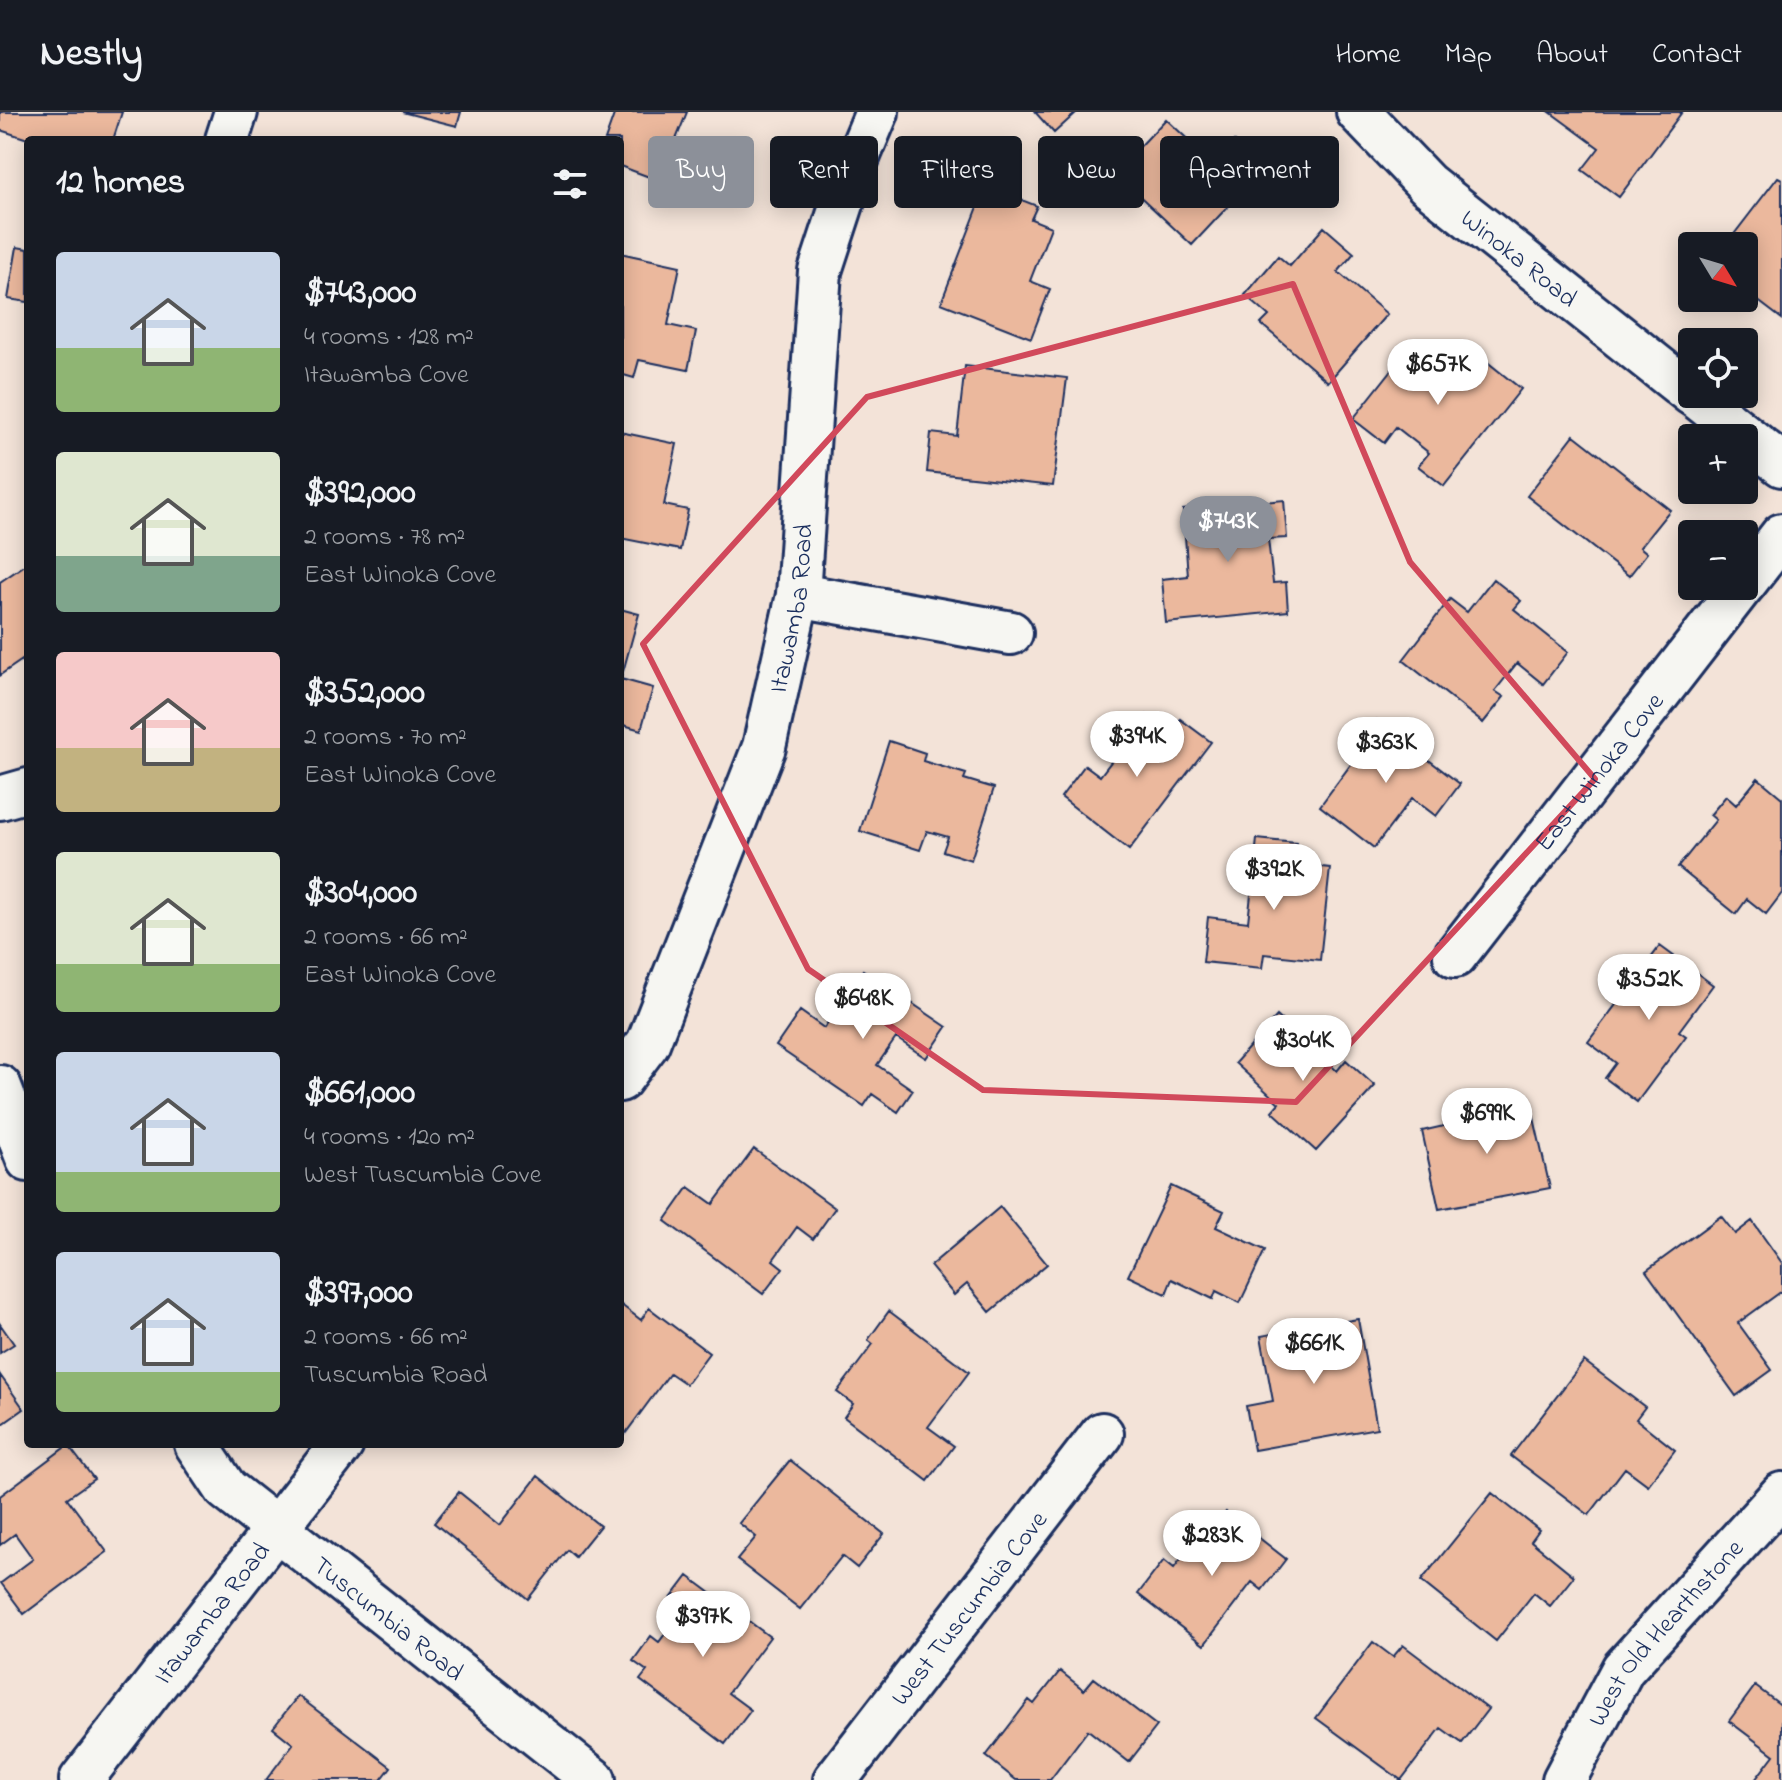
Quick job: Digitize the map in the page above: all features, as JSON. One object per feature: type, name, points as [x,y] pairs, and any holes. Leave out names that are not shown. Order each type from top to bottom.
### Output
[{"type":"street","points":[[228,136],[236,112]]},
{"type":"street","name":"Itawamba Road","points":[[624,1075],[648,1043],[764,747],[798,595],[820,271],[854,167],[877,112]]},
{"type":"street","name":"Winoka Road","points":[[1358,112],[1427,184],[1678,383]]},
{"type":"street","name":"Winoka Road","points":[[1710,408],[1782,465]]},
{"type":"street","name":"East Winoka Cove","points":[[1758,566],[1782,535]]},
{"type":"street","points":[[798,595],[1011,633]]},
{"type":"street","name":"East Winoka Cove","points":[[1455,956],[1731,600]]},
{"type":"street","points":[[0,798],[24,791]]},
{"type":"street","points":[[0,1087],[24,1150]]},
{"type":"street","name":"West Tuscumbia Cove","points":[[835,1780],[1102,1434]]},
{"type":"street","name":"Tuscumbia Road","points":[[199,1448],[226,1489],[276,1531],[594,1780]]},
{"type":"street","name":"Itawamba Road","points":[[81,1780],[339,1448]]},
{"type":"street","name":"West Old Hearthstone","points":[[1564,1780],[1623,1669],[1782,1494]]},
{"type":"highlighted area","points":[[1293,284],[1410,562],[1595,779],[1296,1102],[983,1090],[808,969],[643,644],[867,397]]},
{"type":"building","points":[[0,112],[122,112],[114,136],[24,138],[0,130]]},
{"type":"building","points":[[402,112],[461,112],[457,126]]},
{"type":"building","points":[[615,112],[687,112],[677,136],[648,136],[648,177],[624,168],[624,136],[606,136]]},
{"type":"building","points":[[1035,112],[1077,112],[1054,133]]},
{"type":"building","points":[[1550,112],[1682,112],[1619,197],[1582,170],[1599,148]]},
{"type":"building","points":[[1166,119],[1184,136],[1160,136],[1160,208],[1227,208],[1192,245],[1144,200],[1144,142]]},
{"type":"building","points":[[1778,177],[1782,179],[1782,319],[1758,301],[1758,232],[1736,232]]},
{"type":"building","points":[[1022,200],[1037,206],[1031,219],[1051,227],[1030,281],[1050,289],[1031,338],[941,303],[978,208],[1022,208]]},
{"type":"building","points":[[1324,227],[1354,253],[1338,272],[1387,314],[1328,382],[1261,324],[1269,316],[1245,295],[1278,256],[1290,266]]},
{"type":"building","points":[[17,247],[24,248],[24,301],[8,299]]},
{"type":"building","points":[[624,254],[680,266],[668,325],[696,331],[688,370],[639,360],[634,378],[624,375]]},
{"type":"building","points":[[1414,342],[1437,361],[1447,349],[1477,373],[1486,361],[1521,389],[1444,486],[1418,466],[1429,453],[1396,427],[1384,443],[1353,419]]},
{"type":"building","points":[[965,366],[1067,378],[1053,486],[927,472],[931,433],[957,436]]},
{"type":"building","points":[[624,433],[677,444],[664,505],[688,510],[680,550],[624,539]]},
{"type":"building","points":[[1574,435],[1670,510],[1640,547],[1647,553],[1629,576],[1527,496]]},
{"type":"building","points":[[1284,500],[1287,538],[1268,539],[1273,583],[1286,582],[1288,611],[1166,623],[1162,579],[1188,576],[1183,510]]},
{"type":"building","points":[[24,566],[24,659],[0,675],[0,582]]},
{"type":"building","points":[[1493,579],[1521,601],[1514,609],[1568,652],[1543,684],[1517,663],[1495,691],[1504,697],[1483,723],[1403,660],[1450,599],[1467,612]]},
{"type":"building","points":[[624,610],[639,614],[624,668]]},
{"type":"building","points":[[624,680],[653,688],[641,730],[624,725]]},
{"type":"building","points":[[1147,715],[1170,732],[1180,719],[1211,742],[1129,850],[1061,797],[1085,765],[1100,776]]},
{"type":"building","points":[[1377,720],[1460,784],[1436,816],[1412,798],[1374,848],[1320,806],[1360,752],[1355,749]]},
{"type":"building","points":[[889,741],[925,753],[923,761],[966,774],[964,779],[994,788],[971,860],[943,851],[948,837],[927,831],[920,850],[860,831]]},
{"type":"building","points":[[1758,778],[1782,798],[1782,893],[1766,914],[1747,899],[1736,914],[1678,867],[1716,820],[1710,815],[1726,796],[1736,805]]},
{"type":"building","points":[[1257,839],[1296,843],[1294,864],[1330,868],[1320,960],[1264,954],[1262,968],[1203,962],[1208,917],[1248,922]]},
{"type":"building","points":[[1660,946],[1713,985],[1679,1031],[1686,1036],[1637,1102],[1605,1078],[1616,1063],[1588,1042]]},
{"type":"building","points":[[863,970],[947,1027],[926,1058],[896,1038],[877,1065],[913,1090],[898,1112],[872,1094],[864,1106],[776,1046],[800,1011],[824,1028]]},
{"type":"building","points":[[1277,1016],[1337,1071],[1346,1060],[1375,1086],[1316,1151],[1272,1111],[1279,1103],[1235,1063]]},
{"type":"building","points":[[1529,1096],[1550,1188],[1439,1209],[1422,1131],[1483,1117],[1481,1107]]},
{"type":"building","points":[[754,1149],[835,1208],[813,1239],[797,1227],[773,1260],[783,1268],[763,1294],[665,1221],[689,1187],[713,1204]]},
{"type":"building","points":[[1171,1186],[1224,1211],[1216,1227],[1265,1250],[1240,1303],[1216,1291],[1213,1299],[1172,1279],[1166,1294],[1128,1276]]},
{"type":"building","points":[[1000,1207],[1047,1264],[990,1312],[967,1284],[954,1295],[930,1266]]},
{"type":"building","points":[[1721,1216],[1735,1234],[1752,1221],[1782,1263],[1782,1291],[1738,1323],[1772,1370],[1736,1396],[1646,1271]]},
{"type":"building","points":[[624,1307],[641,1320],[649,1308],[709,1353],[686,1384],[670,1373],[625,1434]]},
{"type":"building","points":[[889,1311],[969,1372],[928,1427],[954,1446],[928,1481],[844,1417],[853,1404],[837,1392],[873,1344],[868,1340]]},
{"type":"building","points":[[1358,1319],[1377,1428],[1254,1450],[1246,1406],[1273,1401],[1261,1336]]},
{"type":"building","points":[[0,1324],[14,1344],[0,1353]]},
{"type":"building","points":[[1584,1361],[1645,1407],[1636,1419],[1675,1450],[1648,1485],[1625,1468],[1589,1515],[1511,1456]]},
{"type":"building","points":[[0,1375],[24,1409],[0,1426]]},
{"type":"building","points":[[64,1448],[70,1448],[94,1479],[67,1498],[107,1552],[24,1614],[1,1583],[33,1559],[15,1534],[0,1545],[0,1496]]},
{"type":"building","points":[[790,1460],[884,1534],[857,1568],[842,1556],[800,1609],[737,1560],[756,1537],[739,1523]]},
{"type":"building","points":[[538,1476],[600,1526],[575,1557],[567,1550],[528,1599],[434,1523],[459,1492],[500,1525]]},
{"type":"building","points":[[1492,1493],[1539,1530],[1531,1541],[1574,1576],[1550,1606],[1534,1593],[1496,1641],[1421,1581]]},
{"type":"building","points":[[1226,1512],[1286,1559],[1262,1590],[1252,1582],[1204,1645],[1138,1594],[1164,1560],[1174,1568],[1192,1544],[1198,1548]]},
{"type":"building","points":[[688,1576],[770,1637],[728,1693],[751,1710],[725,1744],[640,1680],[647,1671],[633,1661],[651,1636],[659,1642],[679,1615],[666,1605]]},
{"type":"building","points":[[1373,1642],[1393,1657],[1403,1645],[1488,1709],[1462,1743],[1441,1728],[1401,1780],[1316,1718]]},
{"type":"building","points":[[1060,1671],[1084,1690],[1094,1678],[1157,1726],[1129,1762],[1088,1730],[1050,1780],[1016,1780],[986,1756],[1029,1700],[1034,1704]]},
{"type":"building","points":[[1755,1686],[1782,1706],[1782,1780],[1755,1780],[1774,1755],[1729,1721]]},
{"type":"building","points":[[298,1696],[391,1767],[381,1780],[266,1780],[293,1744],[273,1728]]}]
